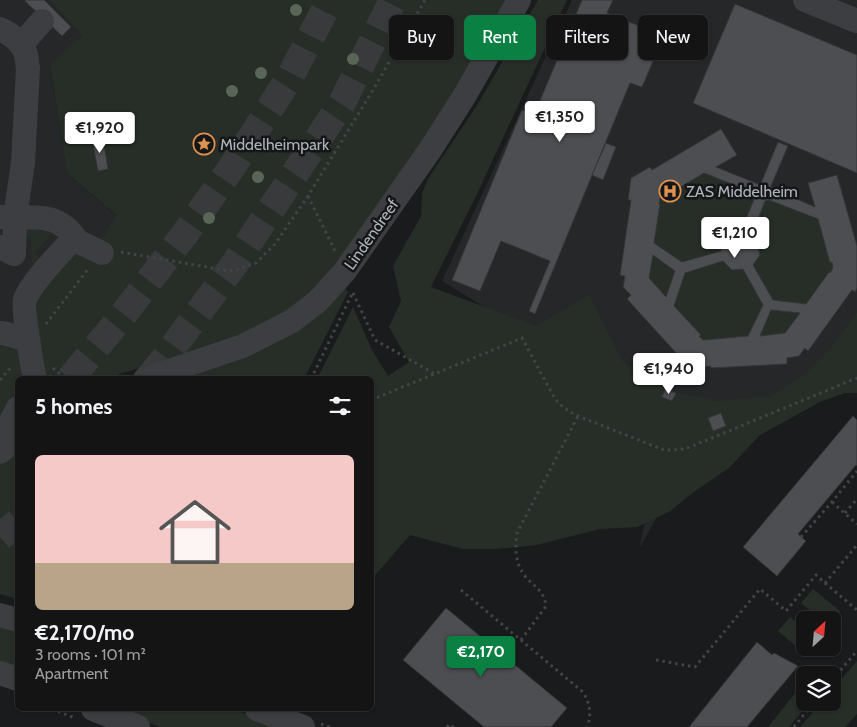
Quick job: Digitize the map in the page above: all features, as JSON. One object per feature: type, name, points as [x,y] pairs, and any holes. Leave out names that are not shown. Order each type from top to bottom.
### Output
[{"type":"street","name":"Lindendreef","points":[[154,376],[243,346],[292,321],[318,301],[345,271],[430,150],[465,95],[519,0]]},
{"type":"street","points":[[805,0],[857,21]]},
{"type":"street","points":[[21,45],[42,21]]},
{"type":"street","points":[[0,29],[12,35],[21,45],[26,55],[28,68],[23,163],[15,208],[7,217]]},
{"type":"street","points":[[7,217],[49,218],[56,220],[67,228],[74,236],[73,239]]},
{"type":"street","points":[[0,247],[14,254],[7,217]]},
{"type":"street","points":[[73,239],[102,253]]},
{"type":"street","points":[[32,375],[24,301],[36,282],[73,239]]},
{"type":"street","points":[[0,334],[7,334],[29,342]]},
{"type":"street","points":[[0,452],[13,424]]},
{"type":"street","points":[[0,615],[15,619]]},
{"type":"street","points":[[0,673],[15,678]]},
{"type":"street","points":[[98,711],[138,727]]},
{"type":"street","points":[[262,711],[303,727]]},
{"type":"path","points":[[0,380],[102,253],[110,250],[229,271],[256,263],[275,244],[308,196],[425,0]]},
{"type":"path","points":[[353,293],[375,340],[435,374]]},
{"type":"path","points":[[374,399],[522,338],[559,404],[567,410],[664,450],[681,450],[857,378]]},
{"type":"path","points":[[521,640],[546,606],[545,597],[524,574],[517,559],[515,547],[516,533],[578,416]]},
{"type":"path","points":[[802,537],[857,471]]},
{"type":"path","points":[[845,513],[857,499]]},
{"type":"path","points":[[832,502],[857,524]]},
{"type":"path","points":[[826,583],[857,545]]},
{"type":"path","points":[[656,660],[695,667],[760,589],[786,611],[816,575],[857,610]]},
{"type":"path","points":[[461,590],[583,692],[589,702],[590,721],[587,727]]},
{"type":"path","points":[[841,670],[857,651]]},
{"type":"path","points":[[794,727],[807,711]]},
{"type":"path","points":[[447,727],[450,724],[453,727]]},
{"type":"shaded area","points":[[0,0],[48,0],[82,35],[50,66],[67,173],[120,219],[102,249],[0,369]]},
{"type":"shaded area","name":"Middelheimpark","points":[[48,0],[508,0],[499,15],[464,15],[464,60],[474,60],[430,136],[360,234],[313,291],[285,315],[252,331],[177,357],[113,376],[41,376],[29,303],[66,260],[105,235],[116,215],[67,173],[50,65],[82,35]]},
{"type":"shaded area","points":[[538,0],[567,0],[560,15],[546,15],[546,45],[477,194],[431,287],[536,326],[589,295],[623,362],[676,393],[717,401],[771,396],[803,376],[834,344],[857,312],[857,393],[845,393],[820,402],[760,435],[729,468],[691,494],[669,512],[637,527],[600,529],[537,545],[497,549],[463,549],[410,535],[374,577],[374,376],[318,376],[353,307],[372,350],[388,376],[409,362],[389,327],[401,301],[393,266],[421,216],[422,193],[429,177],[476,107],[503,60],[536,60],[536,15],[529,15]]},
{"type":"shaded area","name":"ZAS Middelheim","points":[[572,0],[857,0],[857,380],[763,420],[665,502],[639,549],[667,426],[559,353],[442,281],[546,56],[546,60],[628,60],[628,15],[565,15]]},
{"type":"shaded area","points":[[704,173],[754,193],[755,197],[741,231],[738,230],[723,239],[721,251],[682,262],[654,243],[660,198]]},
{"type":"shaded area","points":[[769,200],[818,219],[833,268],[830,273],[828,272],[806,304],[773,300],[753,265],[760,254],[755,236],[752,235],[765,201]]},
{"type":"shaded area","points":[[23,224],[58,229],[62,241],[52,233],[35,253],[43,262],[30,274],[26,271],[32,269],[31,236],[23,235]]},
{"type":"shaded area","points":[[653,255],[675,271],[666,297],[649,278]]},
{"type":"shaded area","points":[[723,261],[732,270],[743,269],[763,305],[748,336],[703,340],[674,306],[685,273]]},
{"type":"shaded area","points":[[345,287],[348,292],[306,376],[180,376]]},
{"type":"shaded area","points":[[771,310],[800,313],[785,333],[760,336]]},
{"type":"shaded area","points":[[0,342],[18,345],[22,359],[21,376],[15,376],[15,398],[0,422]]},
{"type":"shaded area","points":[[15,449],[15,598],[0,594],[0,458]]},
{"type":"shaded area","points":[[813,589],[840,611],[811,611],[801,603]]},
{"type":"shaded area","points":[[790,617],[796,622],[796,646],[778,631]]},
{"type":"shaded area","points":[[0,624],[15,628],[15,670],[0,666]]},
{"type":"shaded area","points":[[857,661],[857,714],[845,727],[800,727],[814,711],[841,711],[841,680]]},
{"type":"shaded area","points":[[796,692],[796,711],[802,711],[789,727],[768,727]]},
{"type":"shaded area","points":[[119,711],[238,711],[279,727],[160,727]]},
{"type":"building","points":[[25,0],[44,0],[71,27],[62,36]]},
{"type":"building","points":[[582,0],[613,0],[607,13],[612,15],[576,15]]},
{"type":"building","points":[[735,4],[857,55],[857,173],[693,103]]},
{"type":"building","points":[[628,21],[638,26],[638,60],[654,60],[642,87],[630,83],[535,314],[529,311],[550,261],[501,241],[480,291],[452,280],[522,110],[534,115],[557,60],[628,60]]},
{"type":"building","points":[[721,129],[737,155],[716,167],[758,184],[761,183],[778,142],[788,146],[771,186],[773,189],[815,207],[808,183],[837,175],[857,246],[857,288],[855,292],[852,290],[808,351],[805,348],[799,356],[787,358],[787,364],[692,368],[627,299],[631,295],[623,287],[625,276],[620,275],[631,200],[628,200],[631,178],[650,167],[652,170]],"holes":[[[704,173],[754,193],[755,197],[741,231],[738,230],[723,239],[721,251],[682,262],[654,243],[660,198]],[[769,200],[818,219],[833,268],[806,304],[773,300],[753,265],[760,255],[755,236],[752,235],[765,201]],[[653,255],[675,271],[666,297],[649,278]],[[723,261],[732,270],[743,269],[763,305],[748,336],[703,340],[699,336],[701,335],[674,306],[685,273]],[[771,310],[800,313],[785,333],[760,336]]]},
{"type":"building","points":[[103,138],[108,169],[98,171],[92,140]]},
{"type":"building","points":[[606,143],[616,147],[603,180],[592,175]]},
{"type":"building","points":[[665,389],[676,393],[672,401],[662,397]]},
{"type":"building","points":[[721,413],[726,426],[713,431],[708,418]]},
{"type":"building","points":[[853,416],[857,420],[857,466],[798,534],[806,541],[777,576],[743,547]]},
{"type":"building","points":[[446,608],[567,708],[551,727],[484,727],[403,660]]},
{"type":"building","points":[[757,642],[772,655],[774,653],[798,666],[796,666],[747,727],[689,727]]},
{"type":"tunnel","points":[[72,376],[123,315],[187,231],[232,167],[290,77],[330,0]]},
{"type":"tunnel","points":[[150,376],[233,266],[342,103],[393,0]]},
{"type":"tunnel","points":[[0,537],[15,524]]},
{"type":"place","name":"Middelheimpark","points":[[204,144]]},
{"type":"place","name":"ZAS Middelheim","points":[[670,191]]}]
